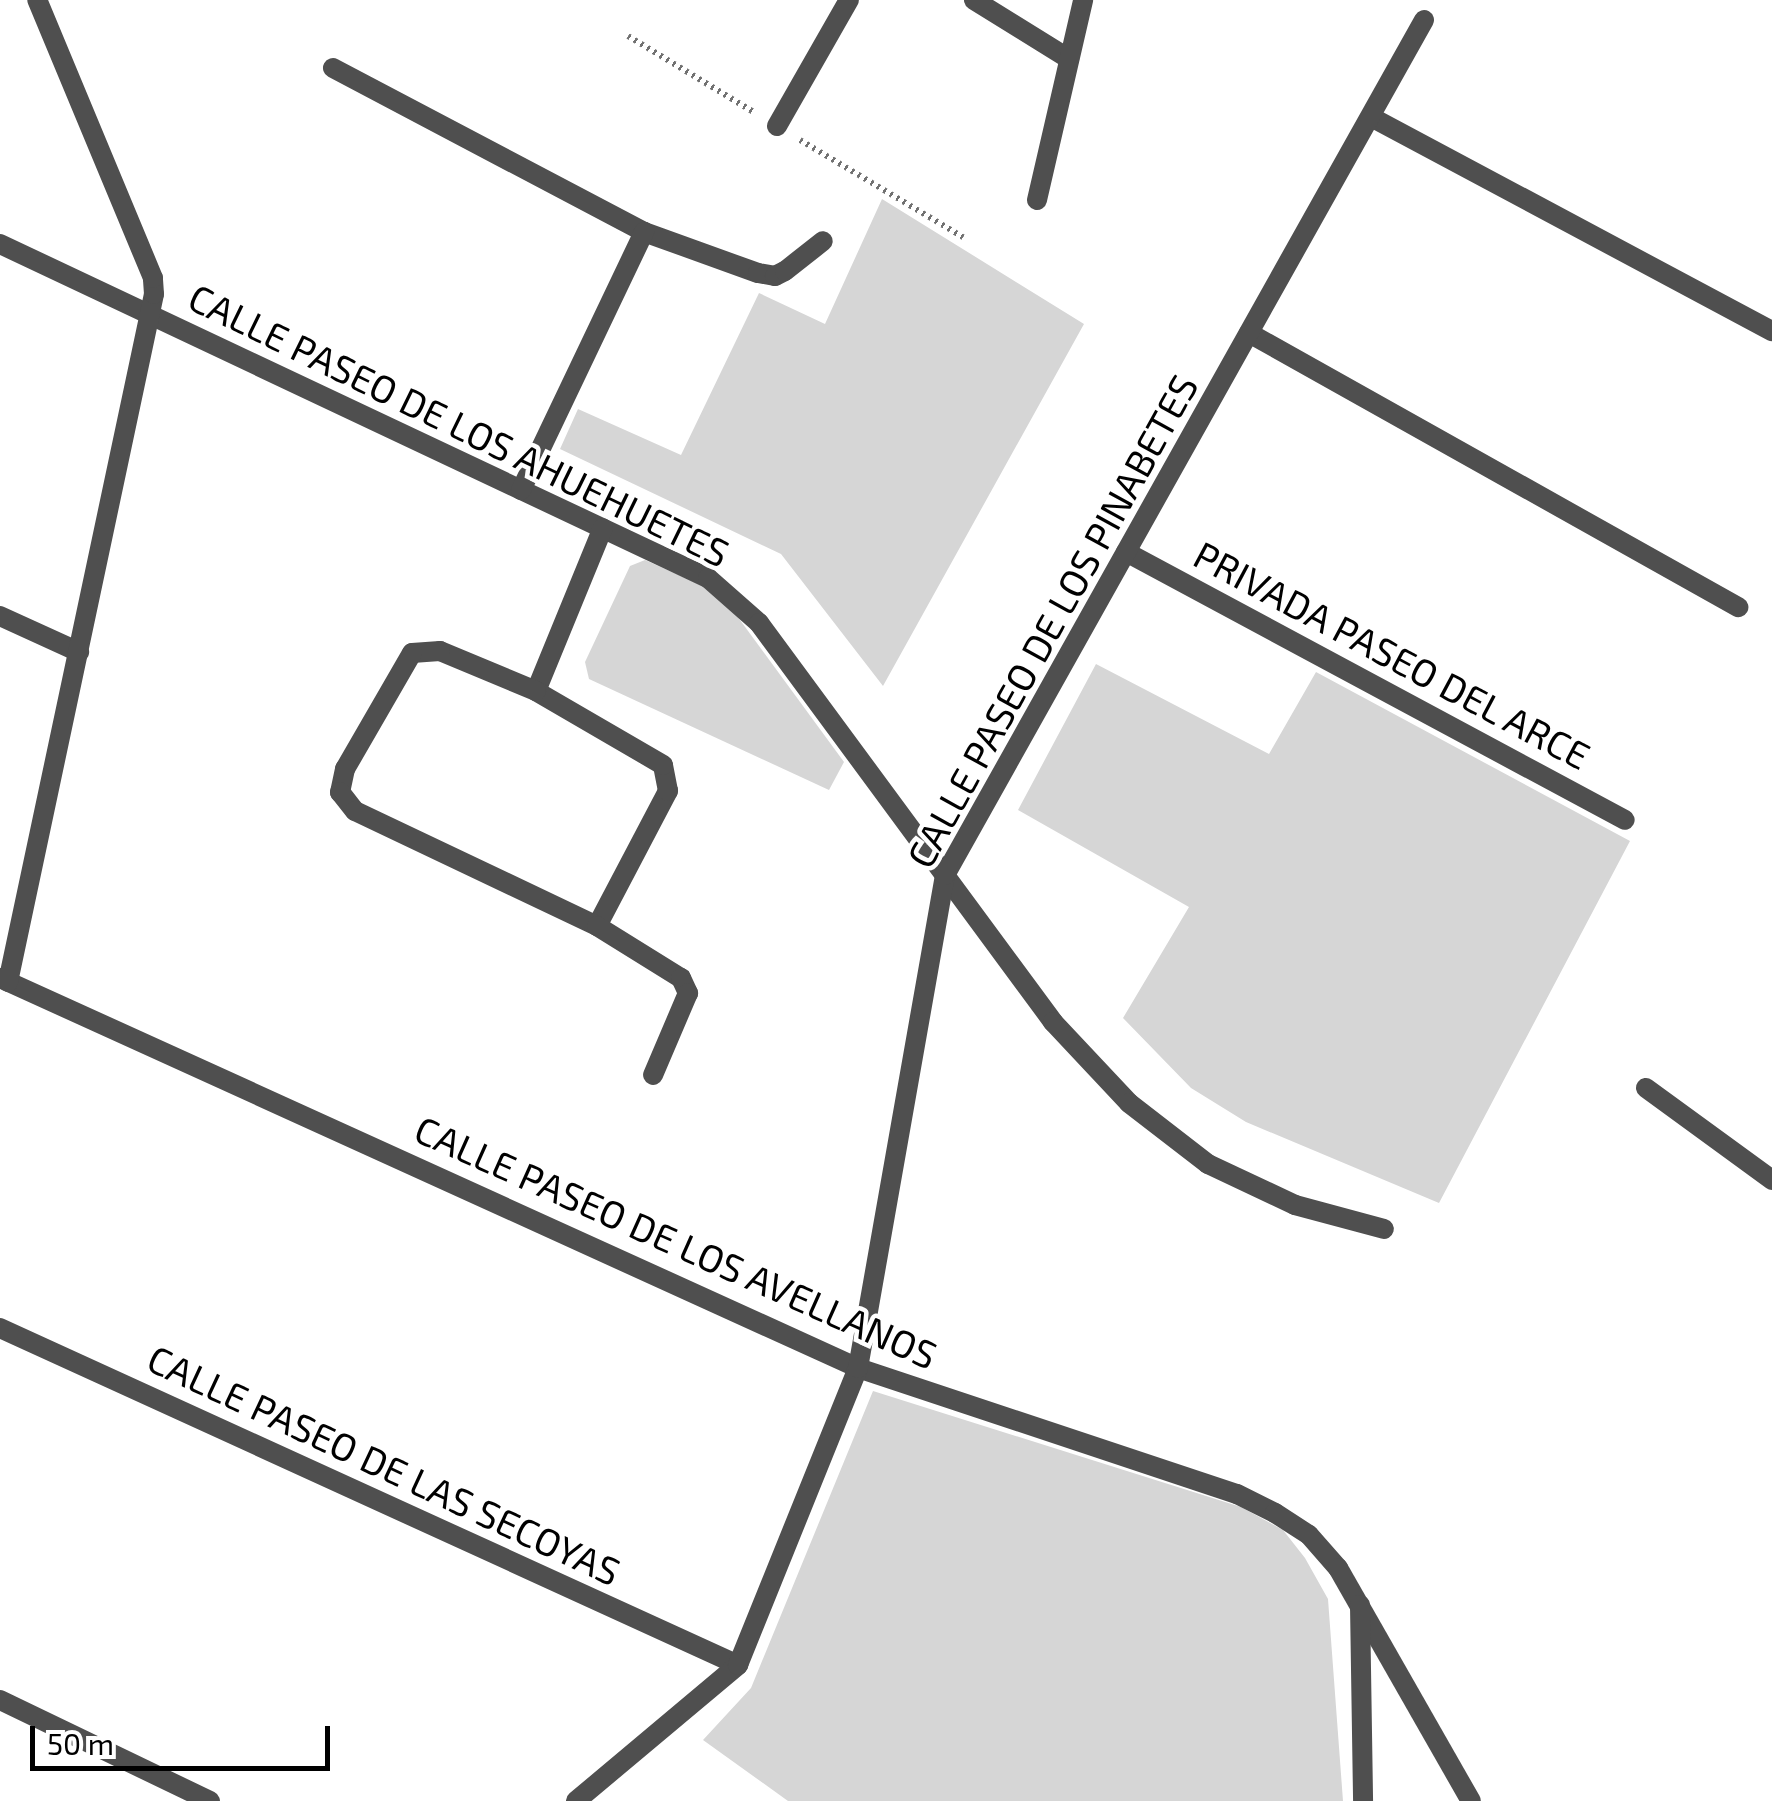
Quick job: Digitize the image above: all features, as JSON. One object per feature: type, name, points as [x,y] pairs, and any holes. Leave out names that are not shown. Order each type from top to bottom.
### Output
[{"type":"street","points":[[4,980],[152,317],[153,278],[37,0]]},
{"type":"street","points":[[778,126],[850,0]]},
{"type":"street","points":[[974,0],[1069,59]]},
{"type":"street","points":[[1037,200],[1083,0]]},
{"type":"street","name":"CALLE PASEO DE LOS PINABETES","points":[[576,1801],[738,1665],[858,1368],[945,875],[1424,20]]},
{"type":"street","points":[[333,68],[644,232],[767,275],[785,272],[823,241]]},
{"type":"street","points":[[1370,116],[1772,331]]},
{"type":"street","points":[[521,490],[644,232]]},
{"type":"street","name":"CALLE PASEO DE LOS AHUEHUETES","points":[[0,244],[708,578],[760,622],[1053,1022],[1130,1103],[1208,1164],[1295,1205],[1384,1229]]},
{"type":"street","points":[[1249,332],[1738,607]]},
{"type":"street","points":[[536,691],[603,528]]},
{"type":"street","name":"PRIVADA PASEO DEL ARCE","points":[[1126,552],[1625,820]]},
{"type":"street","points":[[0,616],[79,652]]},
{"type":"street","points":[[597,926],[668,791],[667,777],[650,754],[536,691],[440,651],[412,653],[345,768],[340,792],[354,811],[597,926],[686,984],[688,993],[653,1075]]},
{"type":"street","name":"CALLE PASEO DE LOS AVELLANOS","points":[[4,980],[858,1368],[1237,1494],[1309,1535],[1338,1568],[1471,1801]]},
{"type":"street","points":[[1646,1088],[1772,1180]]},
{"type":"street","name":"CALLE PASEO DE LAS SECOYAS","points":[[0,1328],[738,1665]]},
{"type":"street","points":[[1360,1603],[1363,1801]]},
{"type":"street","points":[[0,1700],[210,1801]]},
{"type":"shaded area","points":[[882,199],[1084,324],[883,686],[781,554],[560,449],[578,409],[681,455],[759,293],[825,324]]},
{"type":"shaded area","points":[[645,560],[701,585],[729,605],[844,762],[829,790],[589,679],[585,662],[630,566]]},
{"type":"shaded area","points":[[1096,664],[1269,754],[1316,672],[1630,841],[1439,1203],[1246,1122],[1191,1088],[1123,1018],[1189,907],[1018,810]]},
{"type":"shaded area","points":[[873,1391],[1241,1507],[1283,1530],[1305,1558],[1328,1599],[1343,1801],[788,1801],[703,1740],[751,1688]]}]
